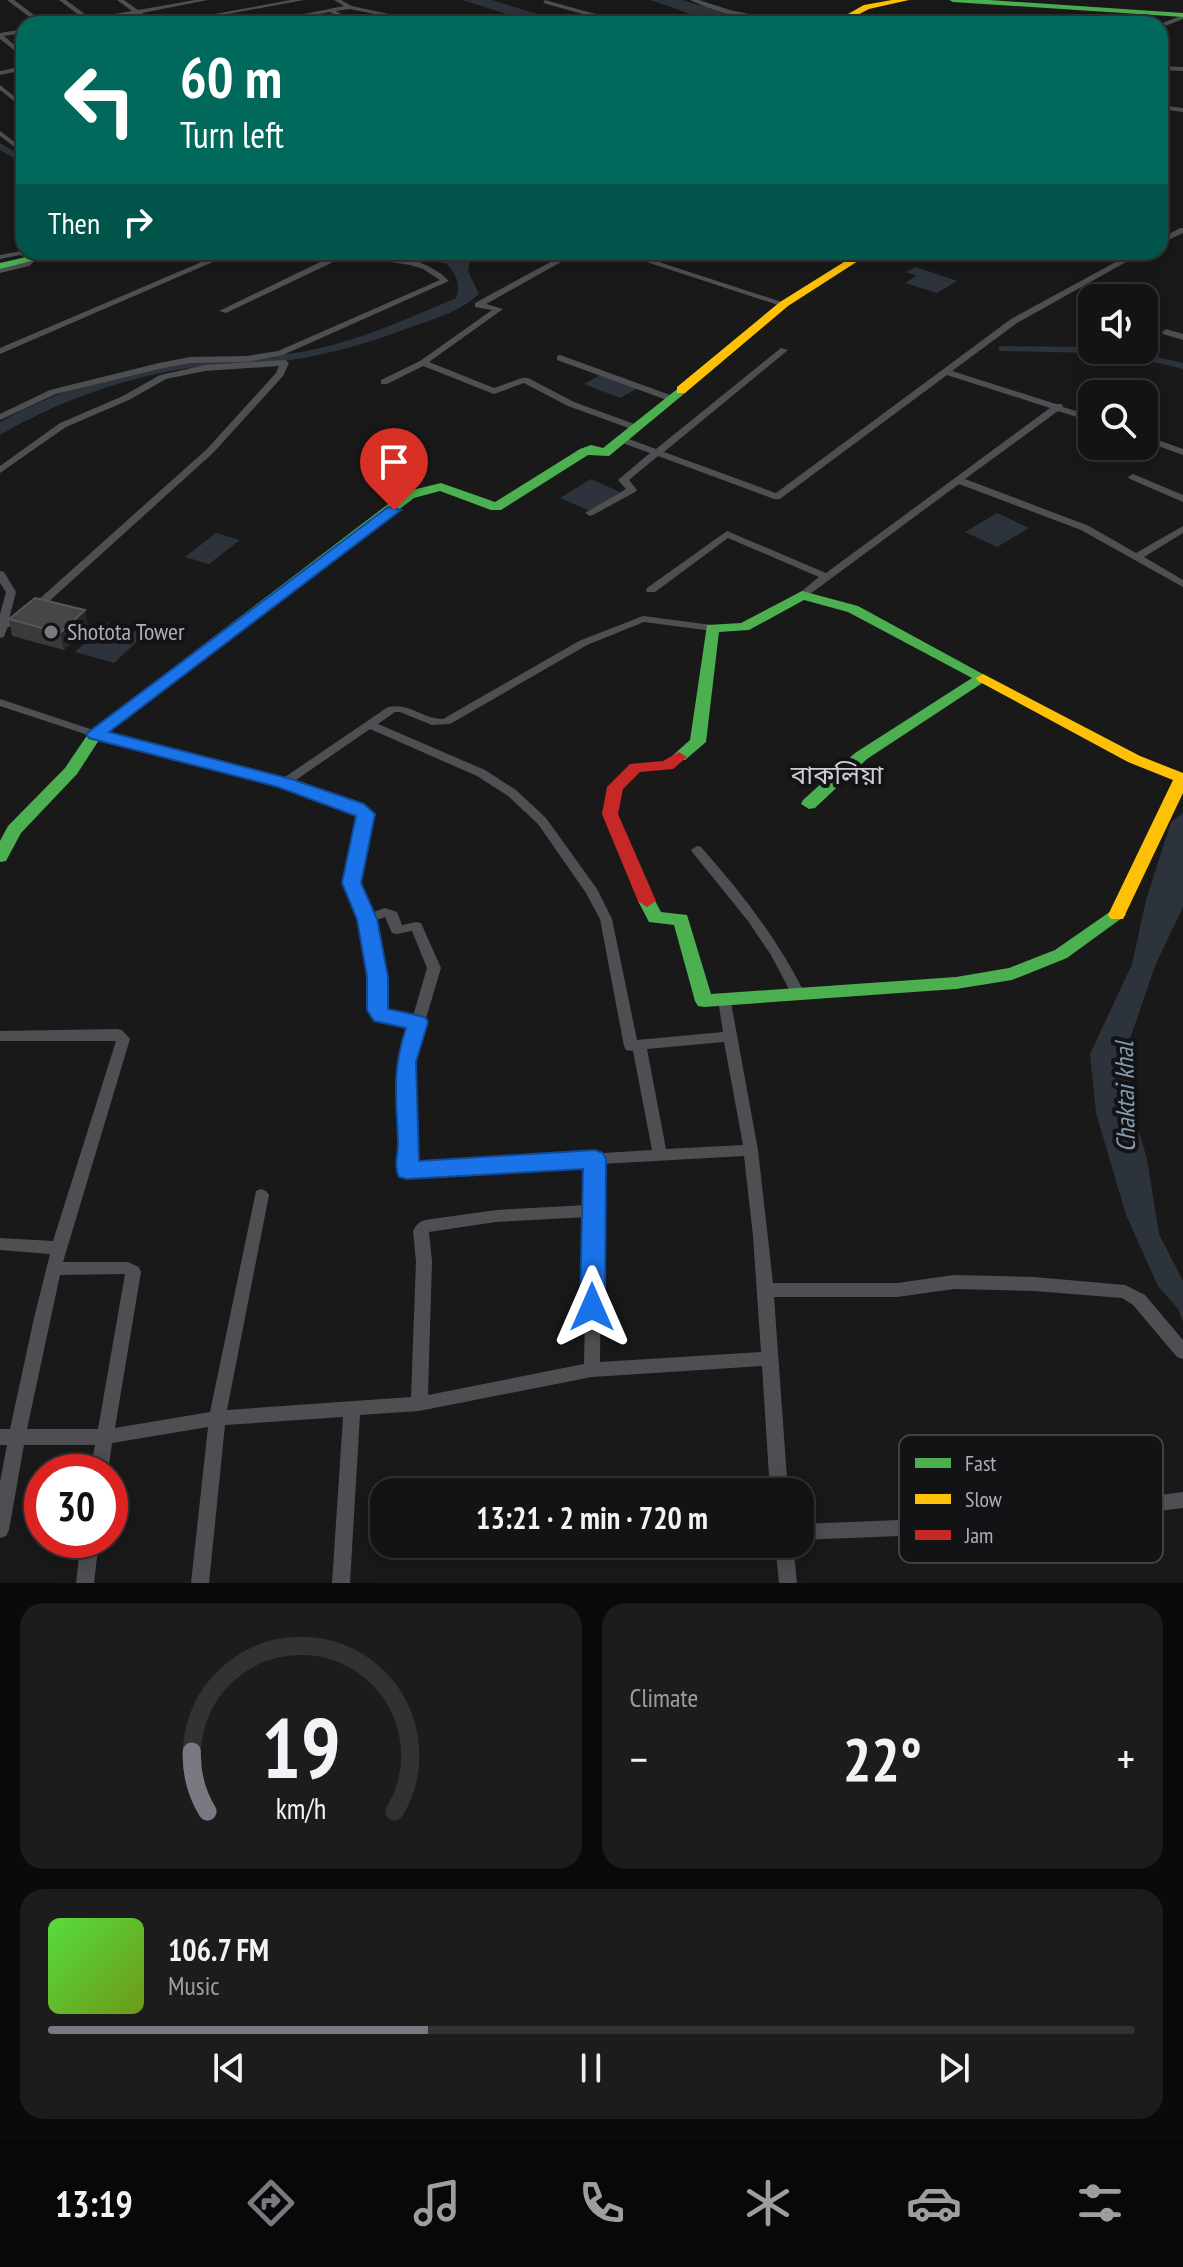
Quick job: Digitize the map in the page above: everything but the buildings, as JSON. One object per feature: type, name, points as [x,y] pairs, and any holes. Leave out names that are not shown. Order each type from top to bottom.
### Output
[{"type":"main road","points":[[831,16],[877,0]]},
{"type":"main road","points":[[850,16],[867,7],[905,0]]},
{"type":"main road","points":[[953,0],[1026,2],[1183,14]]},
{"type":"main road","points":[[1026,2],[1053,1],[1183,14]]},
{"type":"main road","points":[[0,266],[22,260]]},
{"type":"main road","points":[[0,857],[14,830],[71,771],[95,734],[409,495],[441,487],[496,507],[584,452],[591,449],[605,453],[784,304],[854,260]]},
{"type":"main road","points":[[802,595],[853,609],[1134,759],[1183,777],[1121,912],[1061,954],[1012,974],[956,983],[703,999],[681,919],[655,918],[610,814],[615,787],[636,767],[667,766],[698,742],[712,628],[744,627],[802,595]]},
{"type":"main road","points":[[809,804],[861,756],[983,678]]},
{"type":"street","points":[[10,0],[32,16]]},
{"type":"street","points":[[62,0],[83,16]]},
{"type":"street","points":[[120,0],[144,16]]},
{"type":"street","points":[[117,16],[205,0]]},
{"type":"street","points":[[209,16],[301,0]]},
{"type":"street","points":[[337,0],[350,7],[393,16]]},
{"type":"street","points":[[693,0],[750,16]]},
{"type":"street","points":[[545,2],[597,16]]},
{"type":"street","points":[[298,16],[350,7]]},
{"type":"street","points":[[330,10],[340,16]]},
{"type":"street","points":[[0,87],[16,100]]},
{"type":"street","points":[[0,133],[16,146]]},
{"type":"street","points":[[0,351],[213,260]]},
{"type":"street","points":[[223,311],[329,260]]},
{"type":"street","points":[[0,417],[53,392],[159,366],[280,353],[445,281],[438,273],[424,267],[388,260]]},
{"type":"street","points":[[384,382],[423,363],[499,309],[478,305],[560,260]]},
{"type":"street","points":[[645,260],[784,304]]},
{"type":"street","points":[[623,440],[777,497],[1014,321],[1125,260]]},
{"type":"street","points":[[1166,332],[1183,337]]},
{"type":"street","points":[[590,513],[632,490],[623,480],[662,453],[784,350]]},
{"type":"street","points":[[560,358],[670,398]]},
{"type":"street","points":[[0,470],[63,425],[126,398],[163,377],[205,368],[282,363],[286,366],[210,451],[31,612],[1,629]]},
{"type":"street","points":[[423,363],[494,391],[525,380],[571,404],[637,428]]},
{"type":"street","points":[[946,372],[1078,413]]},
{"type":"street","points":[[802,595],[1059,406]]},
{"type":"street","points":[[1158,443],[1183,452]]},
{"type":"street","points":[[1133,477],[1183,499]]},
{"type":"street","points":[[958,480],[1085,528],[1183,584]]},
{"type":"street","points":[[1137,557],[1183,529]]},
{"type":"street","points":[[651,590],[727,534],[827,577]]},
{"type":"street","points":[[0,574],[11,592],[1,629]]},
{"type":"street","points":[[284,783],[399,708],[431,723],[446,722],[583,643],[643,619],[712,628]]},
{"type":"street","points":[[0,702],[95,734],[284,783],[357,808],[366,814],[351,883],[367,919],[378,977],[378,1010],[382,1016],[418,1022]]},
{"type":"street","points":[[371,725],[481,773],[512,793],[542,821],[592,892],[606,919],[630,1044],[729,1036]]},
{"type":"street","points":[[697,850],[746,904],[760,931],[778,952],[797,992]]},
{"type":"street","points":[[367,919],[390,913],[397,930],[418,928],[434,968],[406,1062],[404,1100],[410,1143],[407,1171],[751,1150]]},
{"type":"street","points":[[725,1000],[751,1150],[767,1290],[768,1359],[778,1478]]},
{"type":"street","points":[[0,1530],[8,1438],[59,1248],[104,1114],[123,1039],[117,1034],[1,1039]]},
{"type":"street","points":[[639,1045],[660,1155]]},
{"type":"street","points":[[592,1370],[595,1159]]},
{"type":"street","points":[[200,1583],[217,1418],[261,1195]]},
{"type":"street","points":[[419,1404],[424,1261],[421,1231],[425,1226],[496,1216],[593,1211]]},
{"type":"street","points":[[0,1244],[59,1248]]},
{"type":"street","points":[[54,1269],[128,1268],[133,1272],[102,1454]]},
{"type":"street","points":[[767,1290],[910,1289],[954,1282],[1034,1284],[1125,1292],[1139,1300],[1183,1352]]},
{"type":"street","points":[[8,1438],[104,1437],[217,1418],[419,1404],[592,1370],[768,1359]]},
{"type":"street","points":[[341,1583],[352,1408]]},
{"type":"street","points":[[1163,1503],[1183,1500]]},
{"type":"street","points":[[814,1531],[899,1528]]},
{"type":"street","points":[[85,1583],[88,1558]]},
{"type":"street","points":[[785,1558],[788,1583]]},
{"type":"water","points":[[462,0],[492,0],[544,16],[513,16]]},
{"type":"water","points":[[650,0],[682,0],[737,16],[697,16]]},
{"type":"water","points":[[423,260],[472,260],[468,271],[479,294],[440,317],[360,344],[305,358],[188,368],[139,378],[67,402],[0,435],[0,422],[63,393],[110,377],[179,363],[301,352],[380,330],[456,298],[456,279],[445,263]]},
{"type":"water","points":[[916,267],[957,281],[937,293],[905,283],[916,276],[906,272]]},
{"type":"water","points":[[602,374],[638,388],[620,398],[584,384]]},
{"type":"water","points":[[591,479],[620,492],[590,511],[560,498]]},
{"type":"water","points":[[997,513],[1029,528],[997,547],[965,532]]},
{"type":"water","points":[[216,533],[240,540],[209,564],[185,557]]},
{"type":"water","points":[[107,623],[145,634],[114,663],[75,652]]},
{"type":"water","name":"Chaktai khal","points":[[1183,813],[1183,907],[1155,966],[1130,1039],[1131,1104],[1147,1159],[1159,1234],[1183,1281],[1183,1322],[1178,1309],[1158,1286],[1126,1215],[1096,1113],[1090,1054],[1132,964],[1146,900],[1171,822]]},
{"type":"waterway","points":[[0,146],[16,156]]},
{"type":"waterway","points":[[1003,349],[1078,350]]},
{"type":"waterway","points":[[1158,360],[1183,366]]},
{"type":"traffic: fast","points":[[953,0],[1183,15]]},
{"type":"traffic: fast","points":[[0,266],[27,260]]},
{"type":"traffic: fast","points":[[0,857],[14,830],[71,771],[95,734],[409,495],[441,487],[496,507],[584,452],[591,449],[605,453],[681,390]]},
{"type":"traffic: fast","points":[[679,757],[698,742],[712,628],[744,627],[802,595],[853,609],[983,678],[861,756],[809,804]]},
{"type":"traffic: fast","points":[[647,901],[655,918],[681,919],[704,1001],[956,983],[1012,974],[1061,954],[1117,915]]},
{"type":"traffic: slow","points":[[850,16],[867,7],[905,0]]},
{"type":"traffic: slow","points":[[681,390],[784,304],[854,260]]},
{"type":"traffic: slow","points":[[983,678],[1134,759],[1182,778],[1117,915]]},
{"type":"traffic: jam","points":[[647,901],[610,814],[615,787],[636,767],[667,766],[679,757]]},
{"type":"place","name":"Shotota Tower","points":[[51,632]]},
{"type":"district","name":"বাকলিয়া","points":[[837,775]]},
{"type":"route","points":[[394,510],[95,734],[284,783],[357,808],[366,814],[351,883],[367,919],[378,977],[378,1010],[382,1016],[418,1022],[406,1062],[404,1100],[410,1143],[405,1167],[412,1173],[595,1159],[592,1307]]}]
